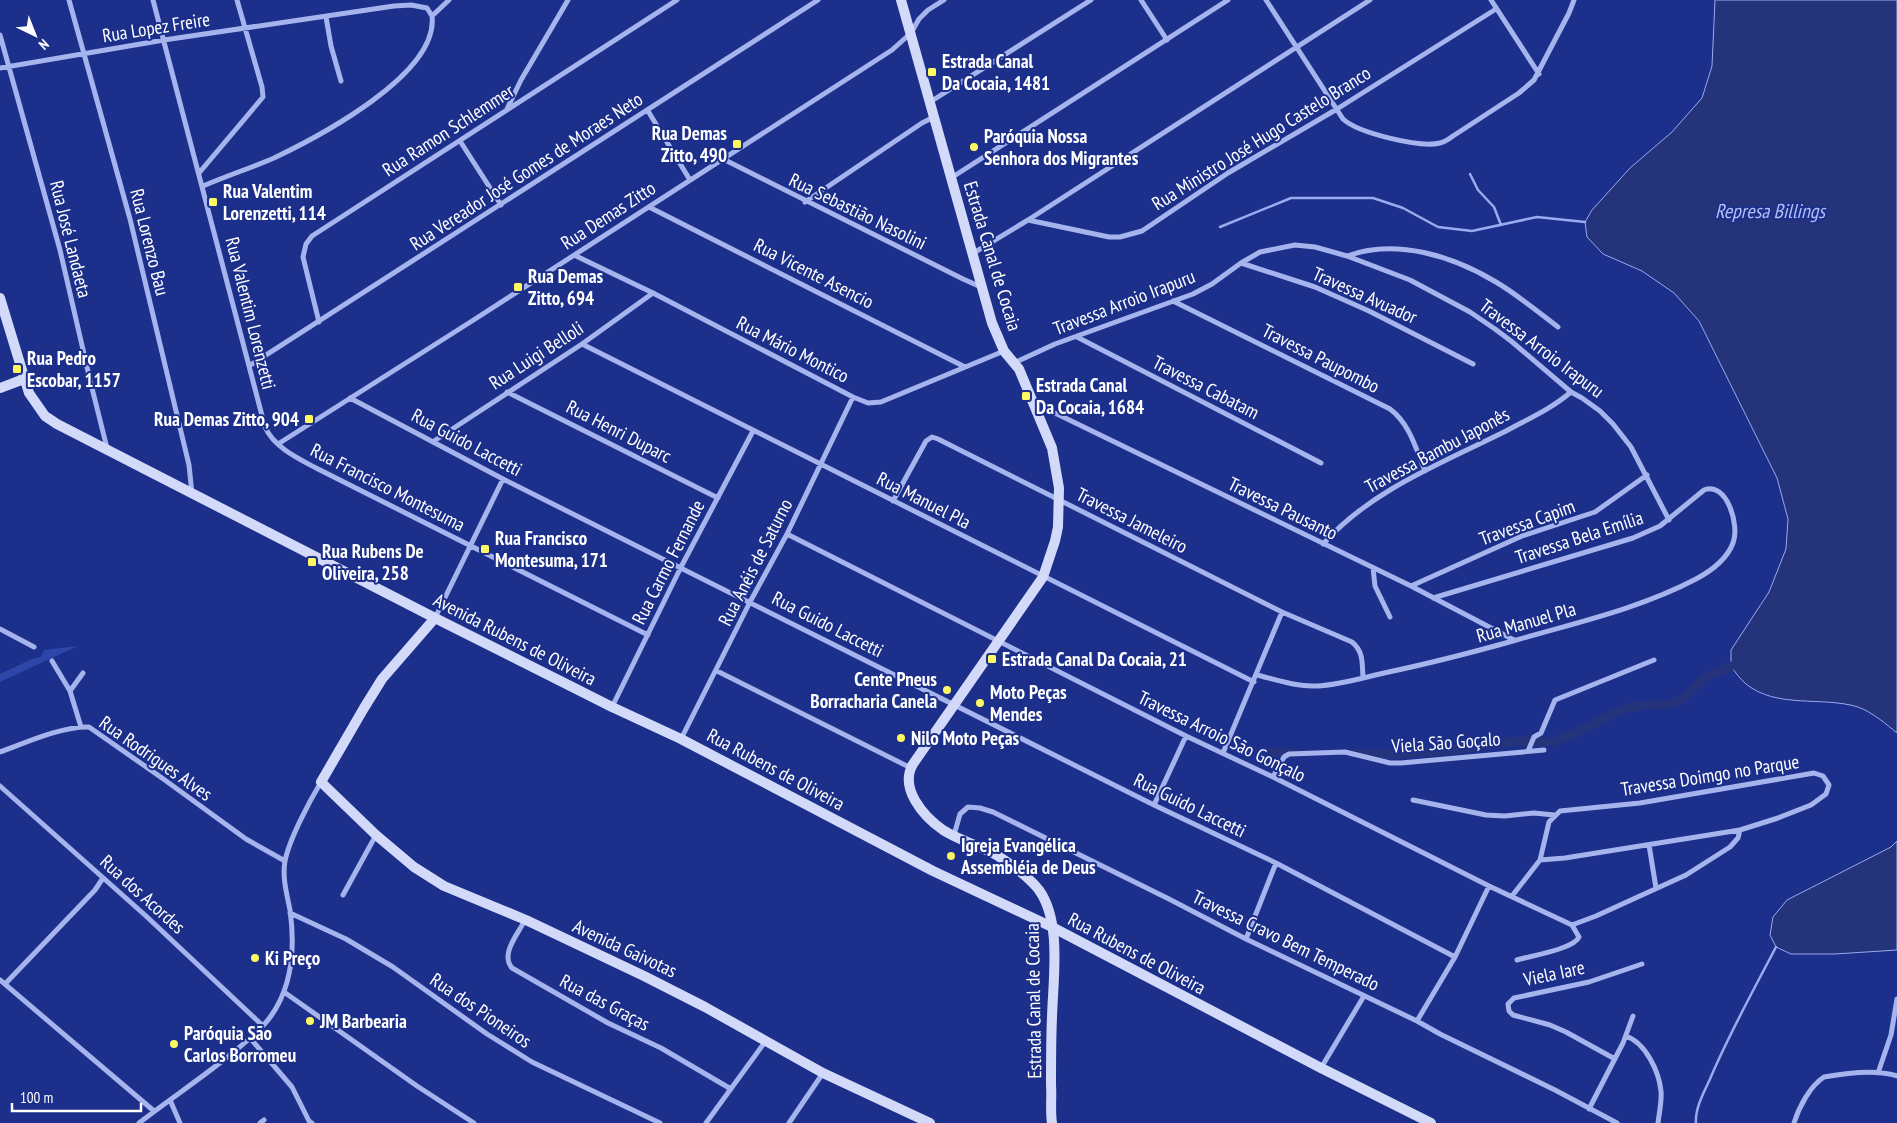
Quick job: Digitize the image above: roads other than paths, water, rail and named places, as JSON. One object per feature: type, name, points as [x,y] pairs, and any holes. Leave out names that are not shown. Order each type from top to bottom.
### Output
[{"type":"main road","name":"Estrada Canal de Cocaia","points":[[900,0],[995,330],[1004,351],[1014,363],[1036,408],[1055,461],[1059,488],[1058,527],[1043,577],[911,768],[909,783],[914,798],[938,825],[999,857],[1029,880],[1042,896],[1050,914],[1054,963],[1052,1123]]},
{"type":"main road","name":"Avenida Rubens de Oliveira","points":[[0,298],[24,379],[34,402],[45,416],[56,424],[612,707]]},
{"type":"main road","points":[[0,388],[24,379]]},
{"type":"main road","points":[[321,782],[382,680],[435,618]]},
{"type":"main road","name":"Rua Rubens de Oliveira","points":[[612,707],[681,739],[933,871],[1052,927],[1321,1068],[1431,1123]]},
{"type":"main road","name":"Avenida Gaivotas","points":[[321,782],[376,835],[414,867],[444,886],[526,920],[670,989],[823,1073],[930,1123]]},
{"type":"street","name":"Rua Lorenzo Bau","points":[[69,0],[130,219],[187,456],[192,494]]},
{"type":"street","name":"Rua Valentim Lorenzetti","points":[[153,0],[265,426],[271,437],[278,444]]},
{"type":"street","points":[[199,173],[263,97],[262,87],[244,28],[238,0]]},
{"type":"street","points":[[203,186],[272,159],[322,134],[376,98],[399,79],[422,52],[431,29],[432,16],[450,0]]},
{"type":"street","points":[[507,109],[521,80],[568,0]]},
{"type":"street","name":"Rua Ramon Schlemmer","points":[[319,322],[303,257],[303,250],[309,239],[676,0]]},
{"type":"street","name":"Rua Vereador José Gomes de Moraes Neto","points":[[249,366],[818,0]]},
{"type":"street","name":"Rua Demas Zitto","points":[[278,444],[892,50],[911,33],[919,19],[928,10],[944,0]]},
{"type":"street","points":[[930,102],[1091,0]]},
{"type":"street","points":[[1142,0],[1167,40]]},
{"type":"street","points":[[951,178],[1228,0]]},
{"type":"street","points":[[1266,0],[1349,125],[1369,132],[1416,143],[1438,144],[1454,136],[1531,83],[1539,74],[1574,0]]},
{"type":"street","points":[[972,254],[1370,0]]},
{"type":"street","points":[[1491,0],[1539,74]]},
{"type":"street","name":"Rua Lopez Freire","points":[[0,68],[164,40],[411,5],[427,8],[432,16]]},
{"type":"street","name":"Rua Ministro José Hugo Castelo Branco","points":[[1028,220],[1109,237],[1120,238],[1142,231],[1228,173],[1337,109],[1496,9]]},
{"type":"street","points":[[326,17],[328,33],[341,81]]},
{"type":"street","name":"Rua José Landaeta","points":[[0,36],[60,250],[108,451]]},
{"type":"street","points":[[648,110],[690,180]]},
{"type":"street","points":[[805,202],[922,123],[934,117]]},
{"type":"street","points":[[460,141],[501,205]]},
{"type":"street","name":"Rua Sebastião Nasolini","points":[[723,159],[805,202],[982,287]]},
{"type":"street","name":"Rua Vicente Asencio","points":[[649,206],[965,367]]},
{"type":"street","name":"Travessa Arroio Irapuru","points":[[1014,363],[1055,344],[1193,294],[1212,284],[1260,252],[1295,245],[1315,247],[1347,256],[1410,280],[1470,312],[1511,341],[1571,392],[1592,404],[1613,424],[1631,447],[1669,520]]},
{"type":"street","points":[[1347,256],[1361,251],[1384,248],[1443,257],[1497,282],[1558,327]]},
{"type":"street","name":"Rua Mário Montico","points":[[574,255],[654,293],[853,397],[868,403],[881,402],[1004,351]]},
{"type":"street","name":"Travessa Avuador","points":[[1241,263],[1314,287],[1369,311],[1473,364]]},
{"type":"street","name":"Rua Luigi Belloli","points":[[434,441],[582,344],[654,293]]},
{"type":"street","name":"Travessa Paupombo","points":[[1173,301],[1390,409],[1398,415],[1408,429],[1425,471]]},
{"type":"street","name":"Travessa Cabatam","points":[[1077,337],[1321,463]]},
{"type":"street","name":"Rua Manuel Pla","points":[[582,344],[1254,682]]},
{"type":"street","name":"Rua Henri Duparc","points":[[507,392],[718,498]]},
{"type":"street","name":"Travessa Bambu Japonês","points":[[1323,544],[1350,516],[1364,506],[1425,471],[1552,407],[1571,392]]},
{"type":"street","name":"Rua Anéis de Saturno","points":[[681,739],[717,671],[750,602],[787,534],[853,397]]},
{"type":"street","name":"Rua Guido Laccetti","points":[[350,398],[503,479],[1154,806],[1276,863],[1454,957]]},
{"type":"street","name":"Travessa Pausanto","points":[[1036,408],[1057,414],[1411,586],[1514,640]]},
{"type":"street","name":"Rua Carmo Fernande","points":[[612,707],[681,567],[753,431]]},
{"type":"street","name":"Travessa Jameleiro","points":[[893,501],[926,441],[932,437],[938,439],[1282,612],[1352,642],[1360,650],[1362,656],[1363,678]]},
{"type":"street","name":"Rua Francisco Montesuma","points":[[278,444],[294,456],[316,468],[648,635]]},
{"type":"street","name":"Travessa Capim","points":[[1411,586],[1522,536],[1586,516],[1604,507],[1647,475]]},
{"type":"street","points":[[435,618],[503,479]]},
{"type":"street","name":"Travessa Bela Emília","points":[[1433,598],[1649,532],[1669,520],[1704,490],[1712,488],[1719,491],[1722,495]]},
{"type":"street","name":"Rua Manuel Pla","points":[[1257,675],[1310,686],[1363,678],[1458,656],[1588,620],[1644,601],[1681,586],[1711,570],[1729,552],[1735,537],[1735,524],[1730,509],[1722,495]]},
{"type":"street","name":"Travessa Arroio São Gonçalo","points":[[787,534],[1186,736],[1572,925]]},
{"type":"street","points":[[1373,568],[1375,586],[1390,617]]},
{"type":"street","points":[[1223,753],[1282,612]]},
{"type":"street","points":[[0,629],[34,647]]},
{"type":"street","points":[[1528,751],[1534,739],[1541,733],[1555,700],[1654,660]]},
{"type":"street","points":[[52,661],[70,691],[81,727]]},
{"type":"street","points":[[717,671],[911,768]]},
{"type":"street","points":[[70,691],[83,672]]},
{"type":"street","name":"Rua Rodrigues Alves","points":[[0,752],[58,732],[89,727],[246,839],[285,861]]},
{"type":"street","points":[[1154,806],[1186,736]]},
{"type":"street","name":"Viela São Goçalo","points":[[1273,777],[1284,757],[1289,754],[1345,752],[1390,763],[1401,763],[1544,750]]},
{"type":"street","name":"Travessa Doimgo no Parque","points":[[1540,860],[1740,830],[1778,818],[1819,800],[1828,790],[1829,785],[1823,776],[1814,773],[1640,803],[1562,810],[1554,815]]},
{"type":"street","points":[[139,1123],[216,1067],[271,1017],[284,992],[291,963],[290,913],[285,881],[285,861],[308,806],[321,782]]},
{"type":"street","name":"Rua dos Acordes","points":[[0,786],[146,916],[263,1026]]},
{"type":"street","points":[[1413,800],[1492,816],[1534,813],[1554,815],[1547,826],[1540,860],[1512,896]]},
{"type":"street","name":"Travessa Cravo Bem Temperado","points":[[954,835],[963,810],[974,806],[987,810],[1114,871],[1246,939],[1417,1021],[1554,1090],[1607,1121],[1617,1123]]},
{"type":"street","points":[[1517,960],[1561,948],[1575,942],[1579,938],[1572,925],[1686,875],[1730,847],[1738,838],[1740,830]]},
{"type":"street","points":[[343,895],[376,835]]},
{"type":"street","points":[[1649,844],[1656,888]]},
{"type":"street","points":[[1246,939],[1276,863]]},
{"type":"street","points":[[103,878],[95,890],[2,982],[154,1111]]},
{"type":"street","points":[[1417,1021],[1454,957],[1490,886]]},
{"type":"street","name":"Rua dos Pioneiros","points":[[290,913],[346,939],[393,967],[487,1034],[532,1062],[660,1123]]},
{"type":"street","name":"Rua das Graças","points":[[526,920],[507,954],[508,964],[512,968],[608,1023],[661,1048],[730,1089]]},
{"type":"street","name":"Viela Iare","points":[[1615,1059],[1558,1028],[1513,1015],[1509,1011],[1508,1004],[1511,1000],[1518,997],[1589,982],[1642,964]]},
{"type":"street","points":[[284,992],[417,1086],[474,1123]]},
{"type":"street","points":[[1321,1068],[1364,996]]},
{"type":"street","points":[[1878,1073],[1891,1035],[1897,999]]},
{"type":"street","points":[[1589,1109],[1626,1036],[1633,1016]]},
{"type":"street","points":[[1626,1036],[1633,1039],[1642,1048],[1656,1072],[1661,1092],[1658,1123]]},
{"type":"street","points":[[250,1038],[292,1087],[310,1122]]},
{"type":"street","points":[[706,1123],[765,1042]]},
{"type":"street","points":[[789,1123],[823,1073]]},
{"type":"street","points":[[1794,1123],[1810,1092],[1819,1080],[1824,1077],[1878,1073],[1897,1076]]},
{"type":"street","points":[[170,1100],[180,1123]]},
{"type":"water","name":"Represa Billings","points":[[1715,0],[1897,0],[1897,733],[1874,715],[1858,707],[1830,702],[1800,701],[1772,697],[1758,692],[1746,684],[1731,666],[1731,650],[1769,592],[1786,549],[1788,519],[1777,478],[1699,321],[1674,293],[1642,271],[1603,254],[1587,237],[1585,222],[1592,210],[1630,168],[1672,132],[1702,98],[1712,66]]},
{"type":"water","points":[[1897,841],[1897,950],[1835,954],[1791,954],[1776,947],[1770,935],[1773,917],[1787,900],[1891,847]]},
{"type":"waterway","points":[[1470,174],[1478,190],[1494,207],[1501,225]]},
{"type":"waterway","points":[[1220,227],[1291,198],[1373,198],[1403,208],[1438,227],[1472,231],[1537,217],[1585,222]]},
{"type":"waterway","points":[[1355,753],[1367,755],[1399,754],[1454,750],[1514,741],[1553,742],[1578,732],[1623,709],[1646,705],[1671,704],[1684,698],[1703,679],[1731,666]]},
{"type":"waterway","points":[[1265,752],[1297,753]]},
{"type":"waterway","points":[[1696,1123],[1700,1100],[1717,1062],[1776,947]]},
{"type":"place","name":"Estrada Canal Da Cocaia, 1481","points":[[932,72]]},
{"type":"place","name":"Rua Demas Zitto, 490","points":[[737,144]]},
{"type":"place","name":"Paróquia Nossa Senhora dos Migrantes","points":[[974,147]]},
{"type":"place","name":"Rua Valentim Lorenzetti, 114","points":[[213,202]]},
{"type":"place","name":"Rua Demas Zitto, 694","points":[[518,287]]},
{"type":"place","name":"Rua Pedro Escobar, 1157","points":[[17,369]]},
{"type":"place","name":"Estrada Canal Da Cocaia, 1684","points":[[1026,396]]},
{"type":"place","name":"Rua Demas Zitto, 904","points":[[309,419]]},
{"type":"place","name":"Rua Francisco Montesuma, 171","points":[[485,549]]},
{"type":"place","name":"Rua Rubens De Oliveira, 258","points":[[312,562]]},
{"type":"place","name":"Estrada Canal Da Cocaia, 21","points":[[992,659]]},
{"type":"place","name":"Cente Pneus Borracharia Canela","points":[[947,690]]},
{"type":"place","name":"Moto Peças Mendes","points":[[980,703]]},
{"type":"place","name":"Nilo Moto Peças","points":[[901,738]]},
{"type":"place","name":"Igreja Evangélica Assembléia de Deus","points":[[951,856]]},
{"type":"place","name":"Ki Preço","points":[[255,958]]},
{"type":"place","name":"JM Barbearia","points":[[310,1021]]},
{"type":"place","name":"Paróquia São Carlos Borromeu","points":[[174,1044]]}]
